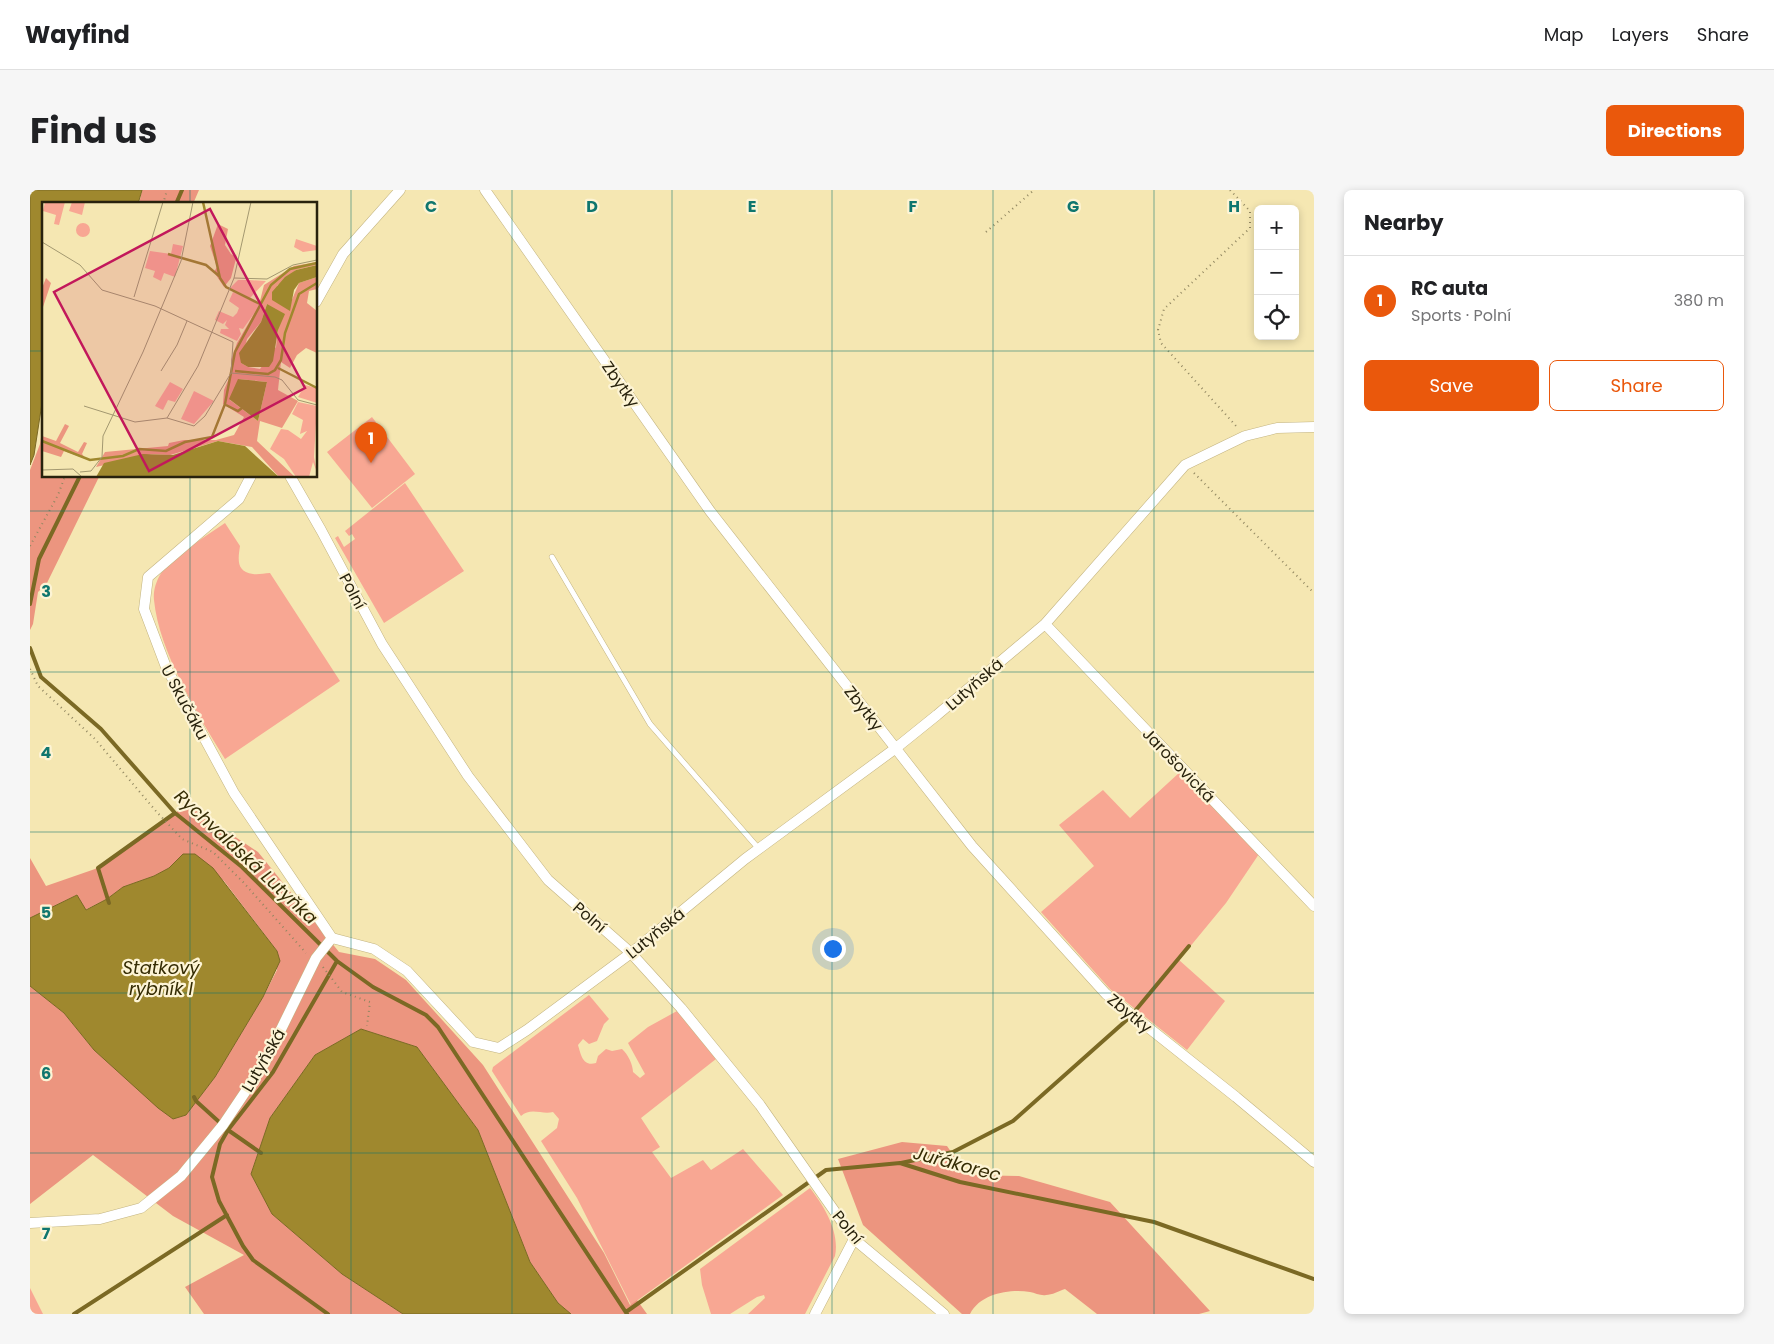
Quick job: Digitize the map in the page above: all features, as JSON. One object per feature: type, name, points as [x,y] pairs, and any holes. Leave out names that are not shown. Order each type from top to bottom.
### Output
[{"type":"street","points":[[318,298],[343,254],[400,190]]},
{"type":"street","name":"Zbytky","points":[[485,190],[710,511],[972,846],[1106,994],[1236,1097],[1314,1162]]},
{"type":"street","name":"Lutyňská","points":[[30,1223],[100,1219],[141,1208],[181,1176],[223,1125],[264,1064],[316,958],[332,938],[374,949],[407,971],[473,1042],[499,1048],[527,1030],[631,953],[759,849],[938,715],[1045,624],[1185,465],[1246,436],[1277,428],[1314,427]]},
{"type":"street","name":"U Skučáku","points":[[251,478],[239,499],[148,577],[144,609],[166,667],[234,793],[332,938]]},
{"type":"street","name":"Polní","points":[[291,478],[382,644],[468,776],[548,880],[631,953],[681,1008],[760,1105],[854,1239],[944,1314]]},
{"type":"street","name":"Jarošovická","points":[[1045,624],[1314,906]]},
{"type":"street","points":[[815,1314],[854,1239]]},
{"type":"lane","points":[[552,557],[650,724],[759,849]]},
{"type":"path","points":[[986,232],[1034,190]]},
{"type":"path","points":[[1230,190],[1250,210],[1250,228],[1164,309],[1158,330],[1161,343],[1246,436]]},
{"type":"path","points":[[1185,465],[1314,593]]},
{"type":"path","points":[[30,546],[58,495],[64,478]]},
{"type":"path","points":[[30,669],[38,686],[95,739],[182,839],[213,852],[244,883],[305,953],[316,958],[342,992],[370,1002],[368,1026]]},
{"type":"shaded area","points":[[142,190],[199,190],[194,202],[139,202]]},
{"type":"shaded area","points":[[372,417],[415,474],[372,508],[327,452]]},
{"type":"shaded area","points":[[42,431],[42,478],[99,478],[47,583],[38,592],[33,624],[30,630],[30,470],[40,444]]},
{"type":"shaded area","points":[[405,483],[464,571],[384,623],[335,538],[338,536],[344,547],[355,539],[352,534],[349,536],[345,531]]},
{"type":"shaded area","points":[[225,523],[240,546],[239,564],[241,568],[247,573],[270,573],[340,681],[225,759],[192,703],[163,641],[157,620],[154,590],[160,575],[172,562]]},
{"type":"shaded area","points":[[1180,772],[1259,854],[1226,903],[1179,960],[1225,1001],[1187,1050],[1110,989],[1041,912],[1094,866],[1059,825],[1103,790],[1130,818]]},
{"type":"shaded area","points":[[186,804],[258,852],[339,952],[375,959],[406,980],[483,1065],[604,1253],[630,1305],[637,1300],[647,1314],[571,1314],[558,1303],[530,1262],[478,1130],[417,1047],[361,1029],[315,1055],[270,1118],[251,1174],[272,1214],[342,1274],[403,1314],[204,1314],[185,1287],[244,1255],[173,1216],[93,1155],[30,1204],[30,986],[64,1013],[94,1050],[173,1119],[186,1115],[215,1077],[277,970],[277,951],[224,881],[183,854],[169,868],[154,876],[123,887],[107,899],[85,910],[77,895],[30,918],[30,858],[46,886],[95,869],[164,823]]},
{"type":"shaded area","points":[[589,995],[609,1019],[604,1024],[597,1041],[589,1044],[583,1039],[578,1045],[585,1062],[596,1063],[598,1056],[606,1049],[612,1051],[622,1049],[630,1060],[633,1072],[640,1078],[645,1074],[628,1043],[648,1027],[677,1011],[716,1059],[641,1118],[660,1147],[652,1152],[671,1178],[703,1160],[711,1170],[743,1149],[783,1195],[631,1305],[577,1198],[541,1141],[557,1128],[559,1119],[553,1112],[529,1112],[521,1116],[492,1071],[493,1067]]},
{"type":"shaded area","points":[[902,1142],[947,1146],[967,1175],[1019,1176],[1110,1202],[1210,1311],[1199,1314],[1097,1314],[1065,1289],[1044,1295],[1022,1291],[1005,1292],[981,1301],[970,1314],[962,1314],[863,1225],[838,1159]]},
{"type":"shaded area","points":[[810,1188],[830,1220],[836,1247],[835,1256],[805,1314],[748,1314],[765,1298],[764,1295],[757,1297],[730,1314],[711,1314],[702,1285],[700,1269]]},
{"type":"shaded area","points":[[30,1288],[43,1314],[30,1314]]},
{"type":"water","points":[[30,190],[142,190],[139,202],[42,202],[42,403],[34,455],[30,465]]},
{"type":"water","name":"Statkový rybník I","points":[[183,854],[195,854],[213,868],[277,951],[280,961],[263,997],[215,1077],[186,1115],[173,1119],[158,1108],[94,1050],[64,1013],[30,986],[30,918],[77,895],[86,910],[107,899],[123,887],[154,876],[169,868]]},
{"type":"water","points":[[361,1029],[417,1047],[478,1130],[530,1262],[558,1303],[571,1314],[403,1314],[342,1274],[272,1214],[251,1174],[270,1118],[315,1055]]},
{"type":"waterway","name":"Rychvaldská Lutyňka","points":[[177,202],[182,190]]},
{"type":"waterway","name":"Rychvaldská Lutyňka","points":[[30,604],[39,559],[79,478]]},
{"type":"waterway","points":[[30,648],[41,677],[101,729],[175,813],[242,867],[337,961],[373,987],[426,1015],[438,1027],[627,1314]]},
{"type":"waterway","points":[[109,903],[98,868],[175,813]]},
{"type":"waterway","points":[[901,1163],[953,1152],[1013,1121],[1130,1017],[1189,946]]},
{"type":"waterway","name":"Rychvaldská Lutyňka","points":[[328,1314],[253,1260],[243,1246],[219,1201],[212,1177],[220,1144],[228,1130],[273,1072],[337,961]]},
{"type":"waterway","name":"Rychvaldská Lutyňka","points":[[194,1097],[228,1130],[261,1153]]},
{"type":"waterway","name":"Juřákorec","points":[[626,1312],[826,1170],[900,1163],[960,1182],[1154,1222],[1314,1279]]},
{"type":"waterway","points":[[74,1314],[227,1215]]},
{"type":"place","name":"RC auta","points":[[371,463]]}]
